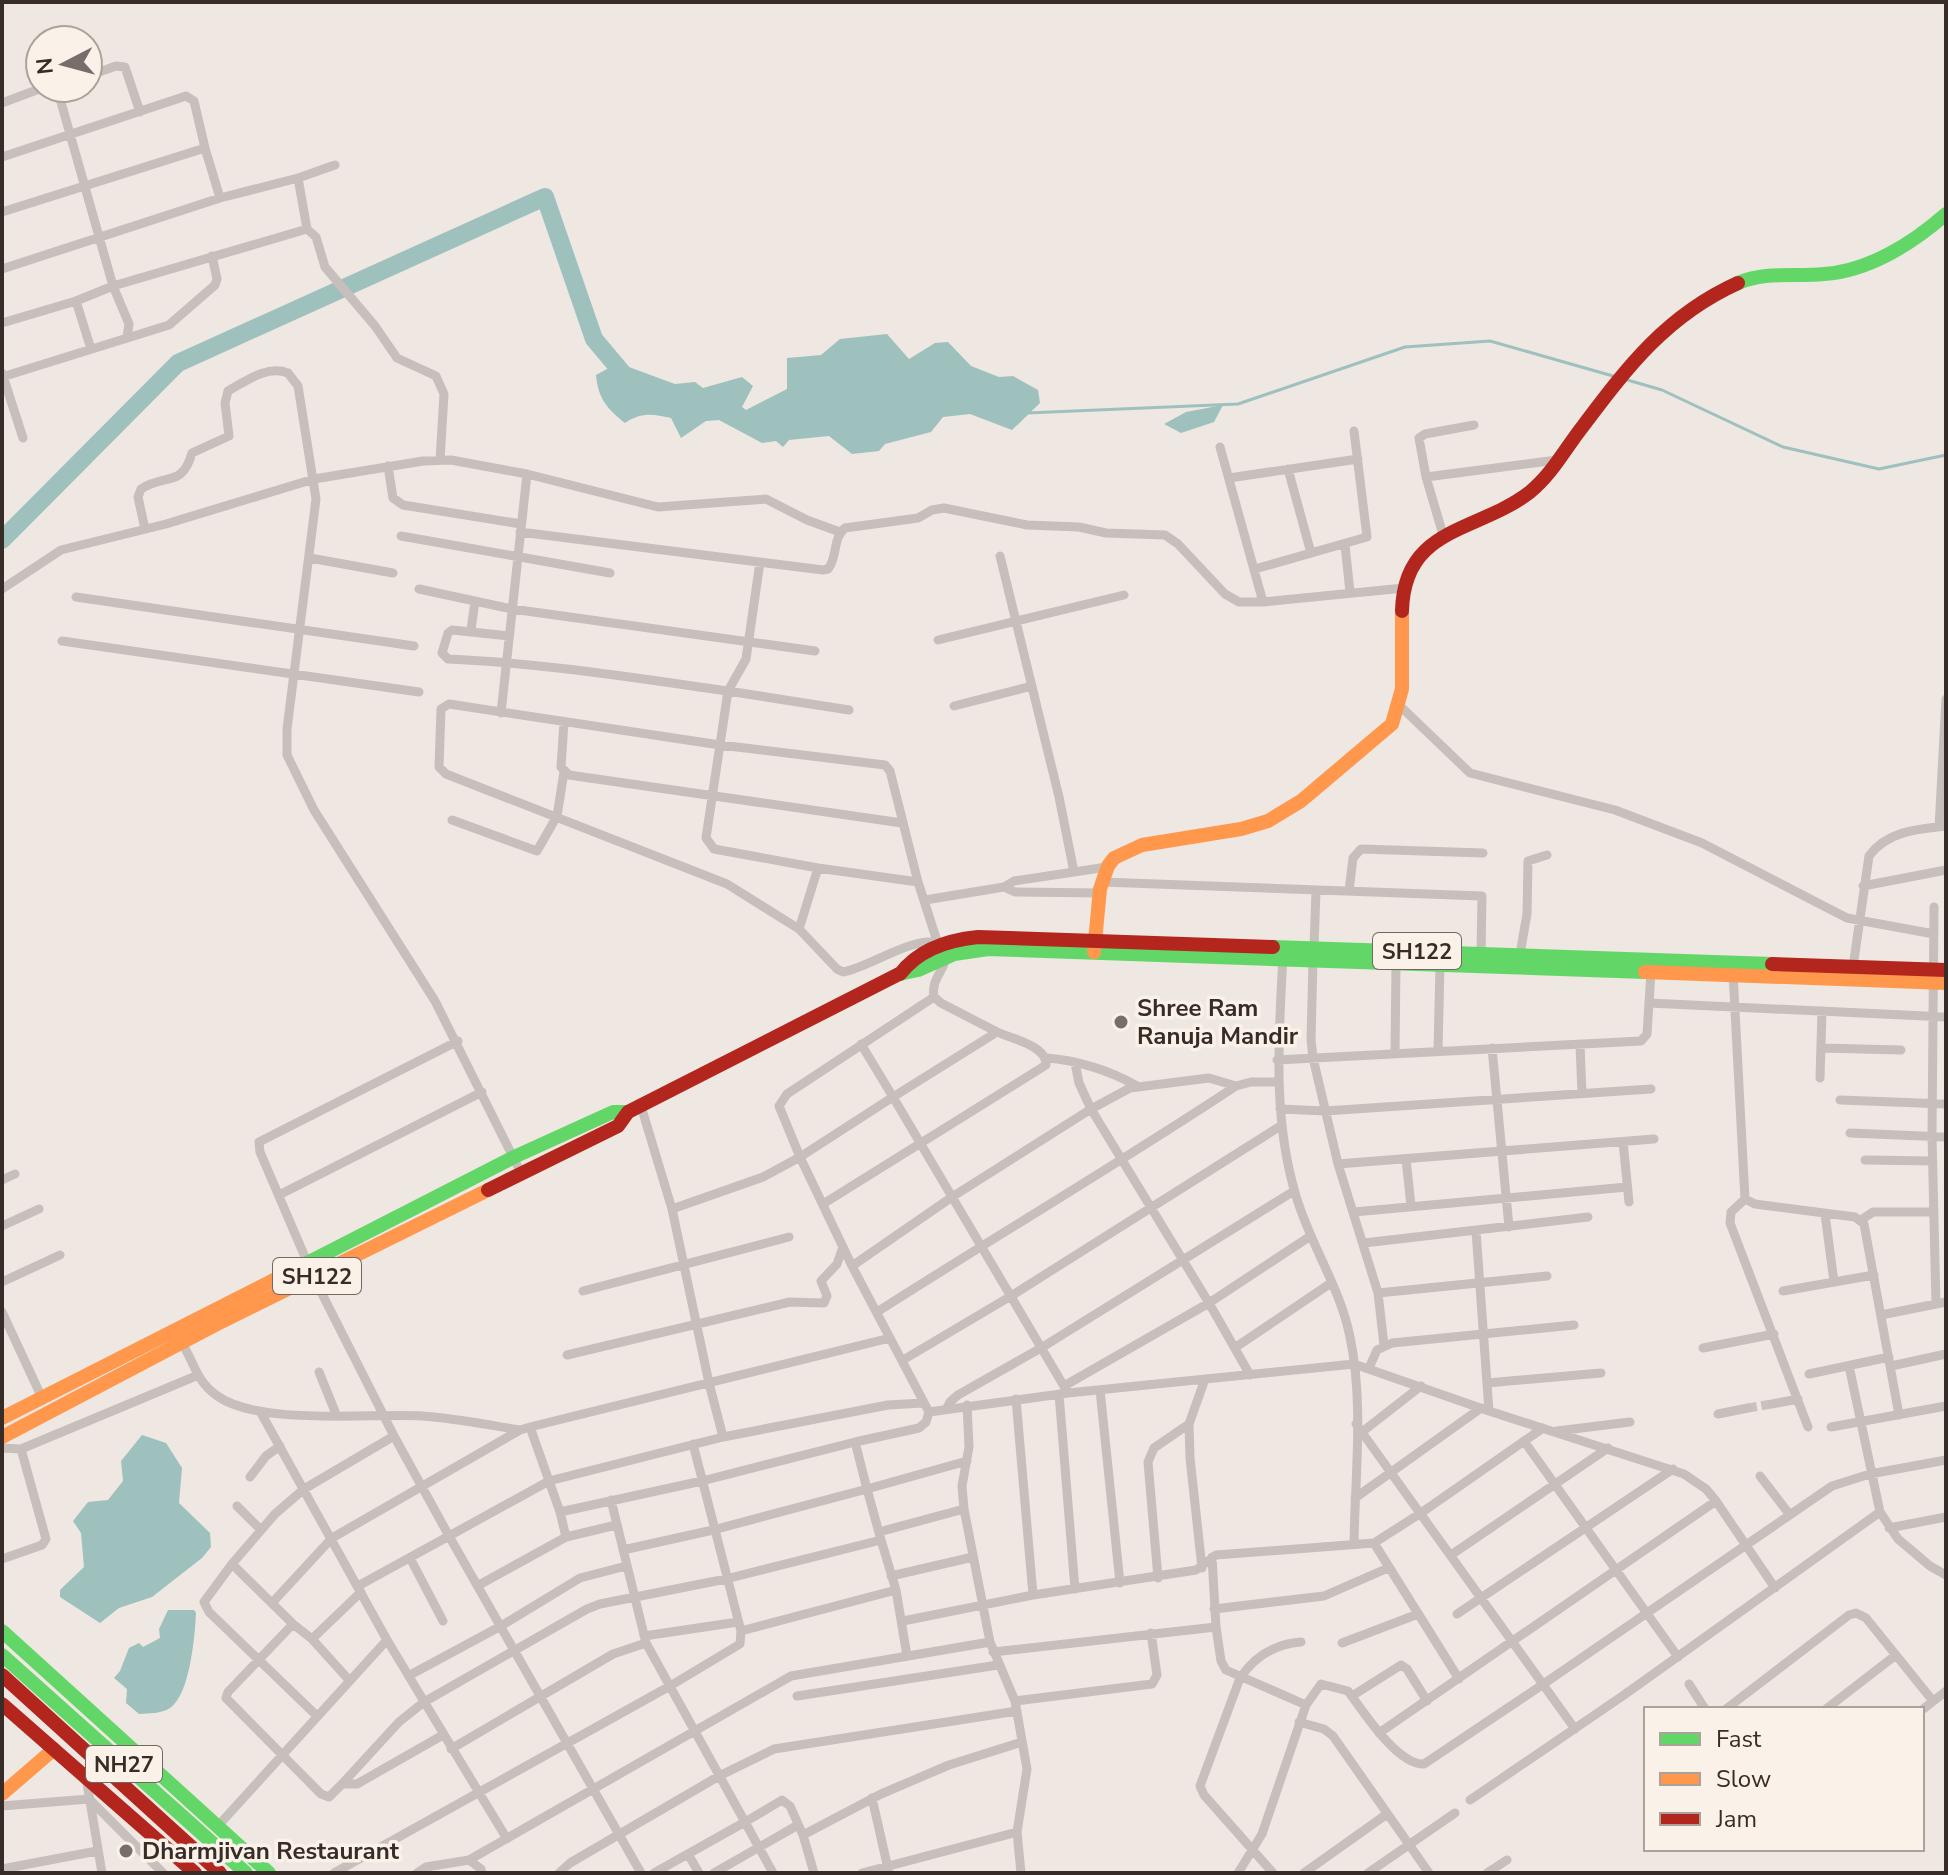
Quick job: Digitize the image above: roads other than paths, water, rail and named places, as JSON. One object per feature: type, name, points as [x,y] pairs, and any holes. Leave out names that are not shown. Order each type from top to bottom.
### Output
[{"type":"main road","points":[[1095,947],[1103,881],[1124,851],[1167,839],[1252,827],[1279,816],[1384,733],[1397,716],[1399,705],[1404,588],[1413,562],[1423,551],[1514,503],[1538,484],[1645,348],[1684,314],[1739,282],[1757,276],[1827,274],[1861,266],[1917,236],[1946,214]]},
{"type":"main road","name":"SH122","points":[[2,1418],[126,1372],[183,1344],[618,1126],[635,1109],[900,974],[907,965],[942,947],[978,937],[1095,947],[1314,954],[1520,954],[1560,962],[1651,972],[1853,967],[1940,976]]},
{"type":"main road","name":"SH122","points":[[1314,954],[1396,963],[1560,962],[1940,976]]},
{"type":"main road","name":"SH122","points":[[2,1437],[45,1404],[119,1358],[172,1330],[514,1157],[613,1112],[635,1109]]},
{"type":"main road","points":[[119,1358],[126,1372]]},
{"type":"main road","points":[[2,1631],[269,1873]]},
{"type":"main road","name":"NH27","points":[[2,1655],[246,1873]]},
{"type":"main road","name":"NH27","points":[[2,1675],[220,1873]]},
{"type":"main road","points":[[2,1704],[195,1873]]},
{"type":"main road","points":[[2,1794],[54,1749]]},
{"type":"street","points":[[104,70],[125,67],[140,112]]},
{"type":"street","points":[[2,103],[24,95]]},
{"type":"street","points":[[2,157],[191,97],[220,198]]},
{"type":"street","points":[[61,104],[113,286],[129,324],[127,337]]},
{"type":"street","points":[[2,212],[205,148]]},
{"type":"street","points":[[2,269],[220,198],[335,165]]},
{"type":"street","points":[[298,178],[307,229],[316,237],[325,267],[375,326],[397,358],[436,376],[444,394],[440,460]]},
{"type":"street","points":[[2,323],[76,301],[113,286],[307,229]]},
{"type":"street","points":[[23,438],[2,375],[169,325],[215,285],[217,279],[212,256]]},
{"type":"street","points":[[76,301],[91,349]]},
{"type":"street","points":[[145,529],[138,497],[141,489],[182,474],[189,466],[192,453],[227,439],[231,430],[225,397],[228,391],[259,374],[283,370],[295,380],[316,499],[287,729],[287,755],[314,810],[458,1041],[522,1175]]},
{"type":"street","points":[[2,412],[13,408]]},
{"type":"street","points":[[1444,538],[1418,443],[1421,435],[1474,425]]},
{"type":"street","points":[[1255,569],[1345,545],[1363,539],[1368,533],[1354,431]]},
{"type":"street","points":[[1220,447],[1263,602]]},
{"type":"street","points":[[1229,478],[1358,459]]},
{"type":"street","points":[[2,589],[61,550],[145,529],[314,479],[440,460],[527,474],[658,507],[766,499],[807,520],[840,532],[852,527],[918,518],[932,510],[944,508],[1027,525],[1072,527],[1106,533],[1155,533],[1165,535],[1178,544],[1232,599],[1248,603],[1404,588]]},
{"type":"street","points":[[1426,477],[1557,460]]},
{"type":"street","points":[[388,466],[393,498],[403,505],[520,528],[828,569],[833,564],[840,532]]},
{"type":"street","points":[[1288,469],[1311,553]]},
{"type":"street","points":[[501,713],[527,474]]},
{"type":"street","points":[[401,536],[610,573]]},
{"type":"street","points":[[1345,545],[1350,592]]},
{"type":"street","points":[[1000,556],[1074,872]]},
{"type":"street","points":[[310,558],[393,573]]},
{"type":"street","points":[[760,562],[743,666],[728,691],[706,838],[714,849],[918,882]]},
{"type":"street","points":[[419,589],[512,609],[815,651]]},
{"type":"street","points":[[938,640],[1124,595]]},
{"type":"street","points":[[76,597],[414,646]]},
{"type":"street","points":[[471,630],[475,601]]},
{"type":"street","points":[[509,636],[457,629],[448,633],[442,647],[443,656],[728,691],[849,710]]},
{"type":"street","points":[[62,641],[419,692]]},
{"type":"street","points":[[954,706],[1032,686]]},
{"type":"street","points":[[1853,967],[1869,856],[1881,842],[1902,833],[1942,826],[1946,699]]},
{"type":"street","points":[[823,1204],[1046,1065],[1042,1051],[997,1032],[934,997],[934,984],[944,969],[942,947],[918,882],[890,771],[885,765],[720,745],[449,704],[443,706],[439,767],[446,774],[727,884],[799,929],[843,972],[911,947],[942,947]]},
{"type":"street","points":[[1399,705],[1470,773],[1615,810],[1702,843],[1847,918],[1934,934]]},
{"type":"street","points":[[452,820],[537,851],[557,816],[564,772],[561,767],[564,722]]},
{"type":"street","points":[[564,772],[902,823]]},
{"type":"street","points":[[1349,891],[1353,858],[1361,849],[1483,853]]},
{"type":"street","points":[[1520,954],[1527,914],[1528,861],[1547,855]]},
{"type":"street","points":[[799,929],[818,868]]},
{"type":"street","points":[[1863,886],[1946,870]]},
{"type":"street","points":[[925,900],[1074,872],[1103,881]]},
{"type":"street","points":[[1004,887],[1015,892],[1103,881],[1482,896],[1481,953]]},
{"type":"street","points":[[1316,890],[1313,1058],[1338,1164],[1378,1293],[1384,1345]]},
{"type":"street","points":[[1881,1315],[1941,1303],[1934,1231],[1932,1161],[1934,1017],[1940,976],[1934,907]]},
{"type":"street","points":[[1283,953],[1277,1060],[1280,1109],[1294,1191],[1309,1237],[1345,1318],[1354,1364],[1359,1428],[1354,1543]]},
{"type":"street","points":[[1395,1053],[1396,963]]},
{"type":"street","points":[[1438,1051],[1440,964]]},
{"type":"street","points":[[1733,969],[1745,1199]]},
{"type":"street","points":[[1277,1060],[1645,1039],[1651,972]]},
{"type":"street","points":[[560,1512],[919,1428],[926,1422],[926,1408],[852,1266],[780,1113],[782,1100],[934,997]]},
{"type":"street","points":[[1649,1003],[1946,1017]]},
{"type":"street","points":[[1820,1078],[1822,1011]]},
{"type":"street","points":[[672,1209],[753,1182],[800,1157],[997,1032]]},
{"type":"street","points":[[458,1041],[259,1142],[260,1152],[314,1278],[382,1414],[641,1873]]},
{"type":"street","points":[[861,1044],[1064,1391],[1075,1589]]},
{"type":"street","points":[[1580,1044],[1582,1094]]},
{"type":"street","points":[[1492,1048],[1509,1227]]},
{"type":"street","points":[[1821,1048],[1901,1050]]},
{"type":"street","points":[[1046,1058],[1120,1076],[1137,1086]]},
{"type":"street","points":[[1075,1063],[1079,1083],[1091,1109],[1250,1375]]},
{"type":"street","points":[[852,1266],[952,1197],[1091,1109],[1137,1086],[1209,1078],[1236,1086]]},
{"type":"street","points":[[877,1312],[1123,1161],[1236,1086],[1251,1082],[1277,1082]]},
{"type":"street","points":[[1280,1109],[1325,1111],[1651,1089]]},
{"type":"street","points":[[279,1195],[482,1092]]},
{"type":"street","points":[[1840,1100],[1946,1104]]},
{"type":"street","points":[[635,1109],[672,1209],[723,1437]]},
{"type":"street","points":[[903,1360],[1011,1296],[1282,1125]]},
{"type":"street","points":[[1850,1133],[1946,1137]]},
{"type":"street","points":[[1338,1164],[1654,1139]]},
{"type":"street","points":[[1623,1142],[1629,1202]]},
{"type":"street","points":[[1406,1159],[1411,1206]]},
{"type":"street","points":[[1865,1160],[1932,1161]]},
{"type":"street","points":[[2,1180],[15,1174]]},
{"type":"street","points":[[1354,1212],[1627,1187]]},
{"type":"street","points":[[1933,1187],[1946,1188]]},
{"type":"street","points":[[947,1408],[953,1398],[1041,1348],[1294,1191]]},
{"type":"street","points":[[1745,1199],[1755,1204],[1861,1220],[1873,1212],[1933,1212]]},
{"type":"street","points":[[1745,1199],[1731,1212],[1730,1223],[1808,1427]]},
{"type":"street","points":[[2,1226],[39,1209]]},
{"type":"street","points":[[1825,1214],[1834,1282]]},
{"type":"street","points":[[1364,1243],[1588,1217]]},
{"type":"street","points":[[1861,1220],[1867,1233],[1899,1415]]},
{"type":"street","points":[[1476,1231],[1487,1383],[1485,1410]]},
{"type":"street","points":[[1934,1231],[1946,1231]]},
{"type":"street","points":[[583,1291],[789,1237]]},
{"type":"street","points":[[1064,1391],[1209,1303],[1309,1237]]},
{"type":"street","points":[[567,1355],[790,1302],[824,1303],[827,1296],[821,1281],[837,1264],[843,1247]]},
{"type":"street","points":[[2,1282],[60,1255]]},
{"type":"street","points":[[1783,1291],[1874,1275]]},
{"type":"street","points":[[1378,1293],[1547,1276]]},
{"type":"street","points":[[1236,1347],[1331,1283]]},
{"type":"street","points":[[2,1312],[6,1332],[45,1404]]},
{"type":"street","points":[[1369,1368],[1377,1350],[1384,1345],[1574,1325]]},
{"type":"street","points":[[172,1330],[183,1344],[196,1376],[219,1398],[261,1413],[382,1414],[525,1428]]},
{"type":"street","points":[[1703,1348],[1774,1334]]},
{"type":"street","points":[[272,1603],[332,1538],[525,1428],[890,1338]]},
{"type":"street","points":[[1809,1374],[1946,1354]]},
{"type":"street","points":[[312,1639],[359,1589],[549,1481],[723,1437],[888,1405],[947,1408],[1064,1391],[1354,1364],[1485,1410],[1673,1469],[1696,1481],[1716,1501],[1775,1588]]},
{"type":"street","points":[[1849,1366],[1880,1512],[1889,1528],[1911,1551],[1945,1575]]},
{"type":"street","points":[[319,1372],[336,1414]]},
{"type":"street","points":[[1487,1383],[1601,1373]]},
{"type":"street","points":[[2,1448],[21,1449],[196,1376]]},
{"type":"street","points":[[1202,1568],[1189,1424],[1205,1379]]},
{"type":"street","points":[[1359,1428],[1421,1386]]},
{"type":"street","points":[[1100,1390],[1120,1583]]},
{"type":"street","points":[[1016,1399],[1033,1595]]},
{"type":"street","points":[[1772,1404],[1798,1399]]},
{"type":"street","points":[[967,1405],[967,1461],[962,1486],[964,1509],[991,1647],[1016,1706],[1027,1776],[1017,1832],[1021,1873]]},
{"type":"street","points":[[1831,1427],[1946,1406]]},
{"type":"street","points":[[1718,1414],[1748,1408]]},
{"type":"street","points":[[1355,1498],[1485,1410]]},
{"type":"street","points":[[261,1413],[387,1640],[507,1839]]},
{"type":"street","points":[[903,1621],[1033,1595],[1158,1578],[1202,1568],[1212,1557],[1374,1543],[1524,1441],[1548,1430],[1630,1422]]},
{"type":"street","points":[[1158,1578],[1148,1462],[1154,1448],[1189,1424]]},
{"type":"street","points":[[525,1428],[549,1481],[566,1537]]},
{"type":"street","points":[[1359,1428],[1575,1729]]},
{"type":"street","points":[[317,1716],[206,1607],[206,1597],[261,1530],[304,1489],[394,1436]]},
{"type":"street","points":[[1524,1441],[1678,1657]]},
{"type":"street","points":[[855,1442],[896,1590],[907,1656]]},
{"type":"street","points":[[334,1873],[735,1650],[740,1644],[740,1627],[693,1444]]},
{"type":"street","points":[[250,1477],[266,1456],[280,1446]]},
{"type":"street","points":[[1451,1555],[1608,1448]]},
{"type":"street","points":[[2,1559],[42,1545],[46,1539],[21,1449]]},
{"type":"street","points":[[1238,1873],[1254,1850],[1299,1722],[1306,1705],[1321,1684],[1343,1688],[1379,1733],[1416,1764],[1424,1764],[1832,1486],[1870,1474],[1946,1460]]},
{"type":"street","points":[[623,1550],[713,1530],[967,1461]]},
{"type":"street","points":[[1457,1614],[1673,1469]]},
{"type":"street","points":[[1760,1476],[1790,1515]]},
{"type":"street","points":[[611,1500],[645,1639],[694,1732],[761,1846],[773,1873]]},
{"type":"street","points":[[1379,1733],[1716,1501]]},
{"type":"street","points":[[237,1506],[261,1530]]},
{"type":"street","points":[[293,1624],[226,1698],[325,1797],[333,1794],[399,1722],[424,1702],[587,1609],[726,1579],[964,1509]]},
{"type":"street","points":[[1470,1800],[1678,1657],[1880,1512]]},
{"type":"street","points":[[1889,1528],[1946,1517]]},
{"type":"street","points":[[479,1585],[566,1537],[616,1525]]},
{"type":"street","points":[[1374,1543],[1459,1679]]},
{"type":"street","points":[[891,1576],[973,1557]]},
{"type":"street","points":[[1212,1557],[1214,1609],[1222,1666],[1240,1678],[1306,1705]]},
{"type":"street","points":[[410,1558],[443,1621]]},
{"type":"street","points":[[232,1564],[312,1639],[349,1680]]},
{"type":"street","points":[[410,1675],[501,1626],[580,1578],[626,1566]]},
{"type":"street","points":[[1214,1609],[1329,1595],[1388,1568]]},
{"type":"street","points":[[451,1749],[613,1654],[645,1639],[740,1627],[896,1590]]},
{"type":"street","points":[[1729,1707],[1849,1615],[1856,1613],[1866,1618],[1933,1701]]},
{"type":"street","points":[[1342,1643],[1418,1614]]},
{"type":"street","points":[[417,1873],[426,1867],[469,1860],[791,1676],[907,1656],[1216,1627]]},
{"type":"street","points":[[559,1873],[570,1863],[719,1776],[780,1747],[1152,1684],[1157,1675],[1151,1633]]},
{"type":"street","points":[[217,1827],[387,1640]]},
{"type":"street","points":[[1273,1873],[1204,1795],[1200,1786],[1240,1678],[1254,1660],[1279,1645],[1301,1642]]},
{"type":"street","points":[[1829,1707],[1896,1655]]},
{"type":"street","points":[[797,1696],[998,1665]]},
{"type":"street","points":[[1352,1696],[1401,1665],[1407,1669],[1427,1701]]},
{"type":"street","points":[[1689,1684],[1704,1707]]},
{"type":"street","points":[[1924,1708],[1946,1691]]},
{"type":"street","points":[[1299,1722],[1324,1729],[1333,1736],[1429,1873]]},
{"type":"street","points":[[342,1784],[357,1784],[443,1735]]},
{"type":"street","points":[[714,1873],[761,1846],[949,1765],[1022,1742]]},
{"type":"street","points":[[86,1777],[102,1873]]},
{"type":"street","points":[[872,1798],[888,1870]]},
{"type":"street","points":[[2,1806],[89,1799],[160,1870],[169,1850]]},
{"type":"street","points":[[654,1873],[782,1800],[790,1806],[801,1830],[814,1873]]},
{"type":"street","points":[[1368,1873],[1455,1813]]},
{"type":"street","points":[[1304,1873],[1387,1814]]},
{"type":"street","points":[[862,1873],[888,1870],[1017,1832]]},
{"type":"street","points":[[2,1869],[97,1851]]},
{"type":"street","points":[[688,1854],[699,1873]]},
{"type":"street","points":[[469,1860],[482,1873]]},
{"type":"street","points":[[1487,1873],[1507,1860]]},
{"type":"water","points":[[887,334],[909,359],[935,343],[948,342],[971,366],[999,377],[1013,376],[1038,390],[1040,403],[1012,430],[970,414],[943,417],[931,432],[885,444],[879,451],[852,454],[829,436],[789,440],[783,447],[776,441],[762,443],[719,420],[706,421],[681,438],[671,418],[647,415],[625,423],[604,402],[597,383],[596,375],[618,363],[675,384],[695,382],[703,388],[742,377],[753,386],[742,407],[746,410],[787,389],[787,358],[821,355],[840,339]]},
{"type":"water","points":[[1223,405],[1214,422],[1181,433],[1164,424],[1186,412]]},
{"type":"water","points":[[142,1435],[166,1443],[182,1468],[179,1503],[210,1533],[211,1547],[202,1558],[152,1597],[119,1608],[100,1623],[60,1597],[60,1590],[84,1567],[81,1533],[73,1521],[88,1502],[108,1500],[123,1481],[121,1461]]},
{"type":"water","points":[[168,1610],[194,1610],[196,1613],[187,1678],[177,1701],[170,1708],[139,1714],[126,1703],[127,1689],[114,1678],[129,1648],[139,1643],[143,1647],[160,1638],[159,1629]]},
{"type":"waterway","points":[[2,540],[178,363],[545,197],[594,339],[631,383]]},
{"type":"waterway","points":[[1027,413],[1238,404],[1405,347],[1490,341],[1613,376]]},
{"type":"waterway","points":[[1624,379],[1662,390],[1783,447],[1879,469],[1946,455]]},
{"type":"tunnel","points":[[1748,1408],[1772,1404]]},
{"type":"place","name":"Shree Ram Ranuja Mandir","points":[[1121,1022]]},
{"type":"place","name":"Dharmjivan Restaurant","points":[[126,1851]]}]
